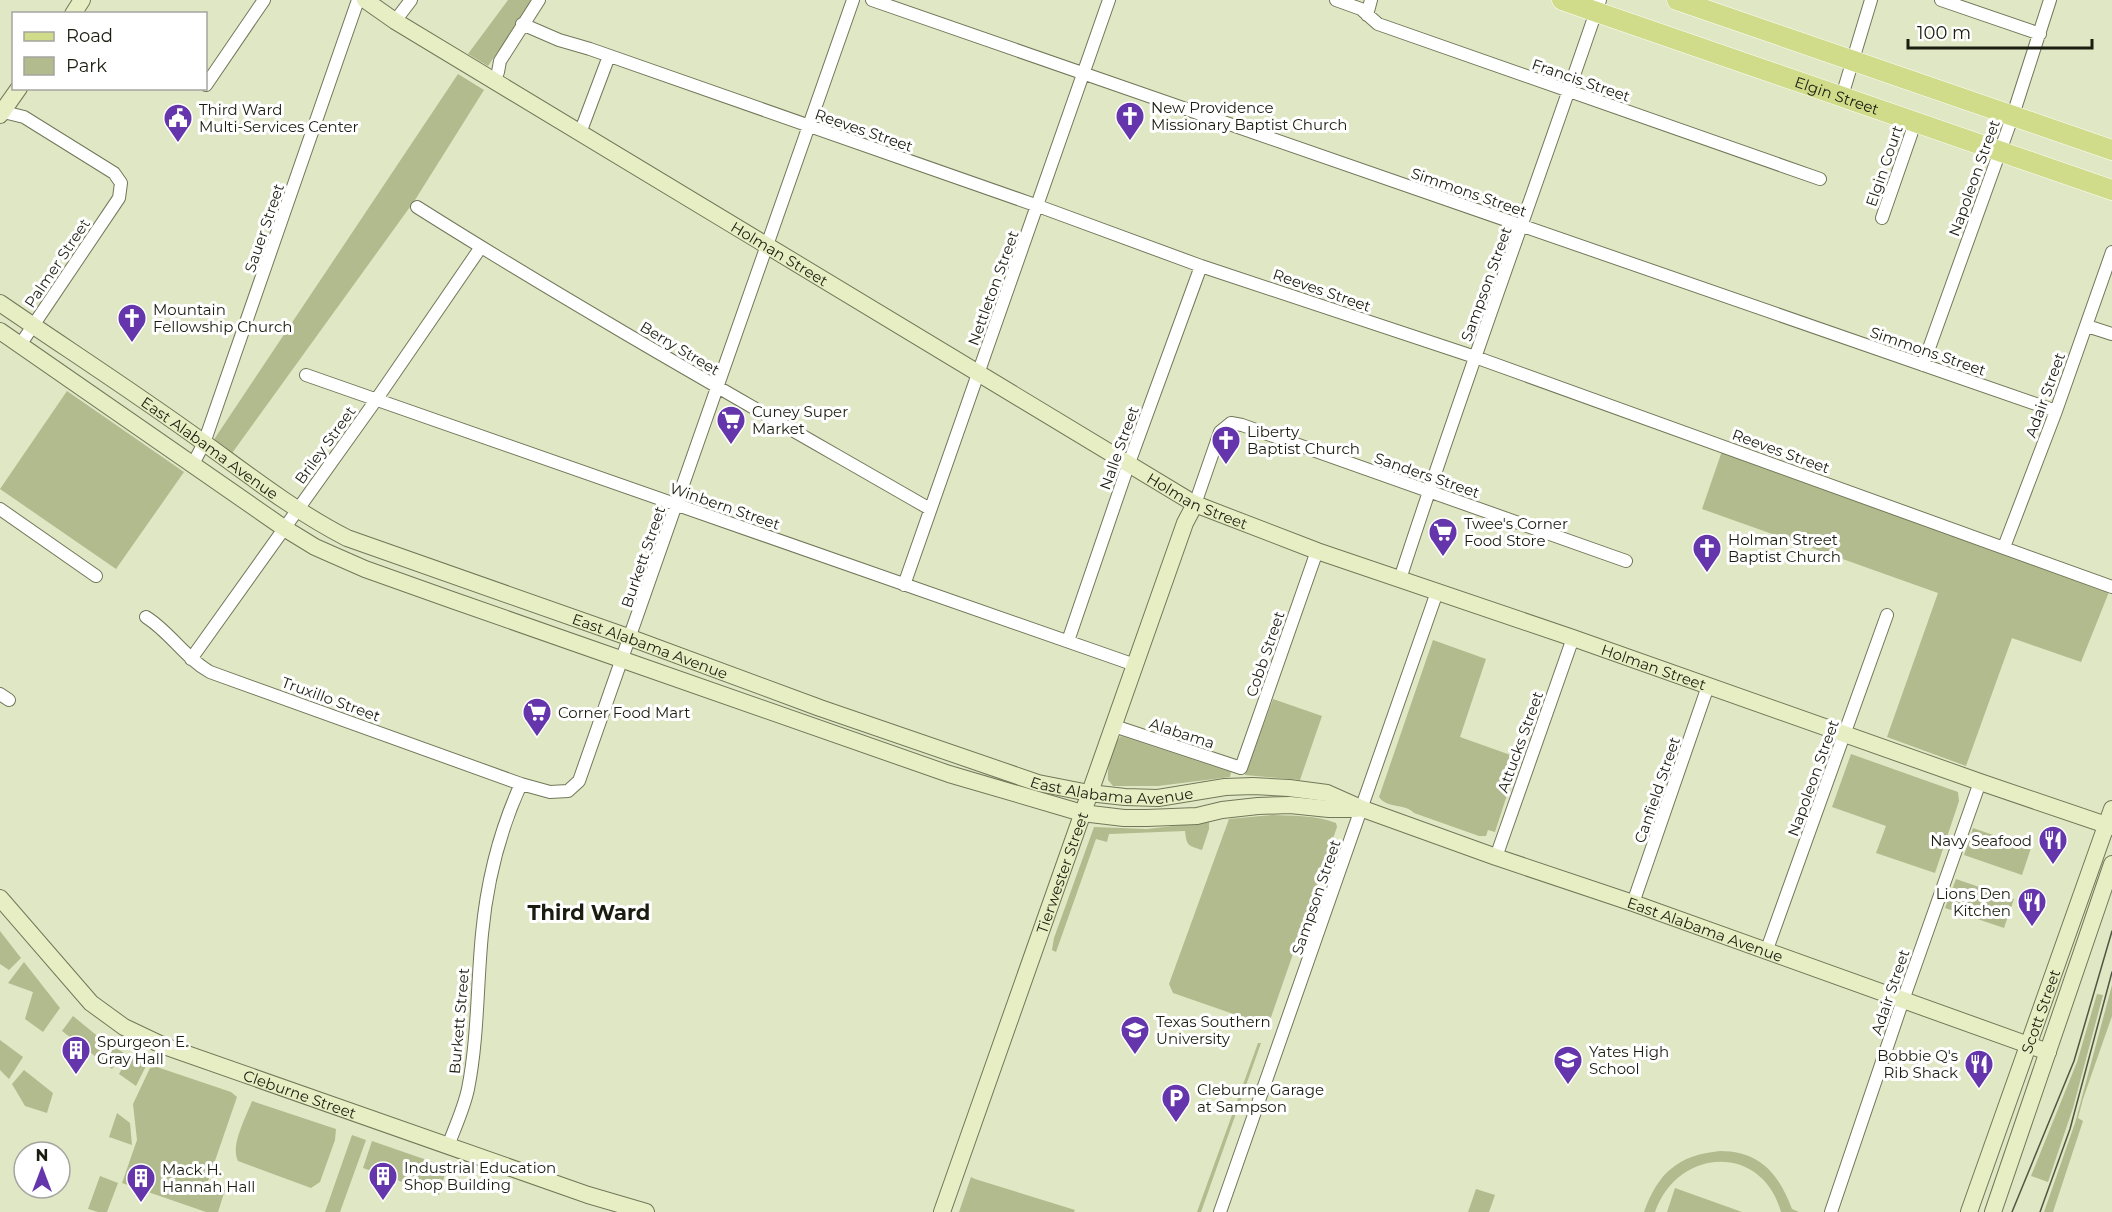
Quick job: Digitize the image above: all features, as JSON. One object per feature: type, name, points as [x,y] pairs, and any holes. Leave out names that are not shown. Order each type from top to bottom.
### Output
[{"type":"main road","name":"Elgin Street","points":[[1562,0],[1598,6],[1915,123],[2112,190]]},
{"type":"main road","points":[[1677,0],[2112,150]]},
{"type":"street","points":[[207,83],[264,0]]},
{"type":"street","name":"Sauer Street","points":[[193,464],[204,443],[358,0]]},
{"type":"street","name":"Holman Street","points":[[365,0],[395,21],[767,247],[1195,504],[1317,550],[1980,782],[2110,820]]},
{"type":"street","points":[[395,21],[411,0]]},
{"type":"street","points":[[494,81],[500,61],[539,0]]},
{"type":"street","name":"Burkett Street","points":[[448,1146],[467,1091],[482,935],[490,877],[502,831],[521,784],[550,792],[568,791],[579,781],[587,764],[621,660],[631,638],[854,0]]},
{"type":"street","name":"Simmons Street","points":[[872,0],[2056,411]]},
{"type":"street","name":"Nettleton Street","points":[[904,585],[1109,0]]},
{"type":"street","name":"Francis Street","points":[[1336,0],[1361,9],[1378,24],[1820,179]]},
{"type":"street","points":[[1367,15],[1371,0]]},
{"type":"street","points":[[1842,96],[1871,0]]},
{"type":"street","points":[[1941,0],[2040,34]]},
{"type":"street","name":"Napoleon Street","points":[[1923,365],[2013,115],[2050,0]]},
{"type":"street","name":"Sampson Street","points":[[1400,579],[1598,6]]},
{"type":"street","name":"Reeves Street","points":[[522,24],[559,40],[1038,206],[1201,266],[1475,357],[2112,586]]},
{"type":"street","points":[[580,133],[609,56]]},
{"type":"street","points":[[1,112],[18,90]]},
{"type":"street","name":"Palmer Street","points":[[1,112],[24,117],[114,173],[122,183],[119,198],[20,345]]},
{"type":"street","name":"Elgin Court","points":[[1882,218],[1915,123]]},
{"type":"street","name":"Berry Street","points":[[417,207],[717,387],[930,509]]},
{"type":"street","name":"Briley Street","points":[[191,659],[376,400],[481,247]]},
{"type":"street","name":"Adair Street","points":[[2004,547],[2056,411],[2112,252]]},
{"type":"street","name":"Nalle Street","points":[[1068,641],[1129,463],[1201,266]]},
{"type":"street","name":"East Alabama Avenue","points":[[0,303],[298,510],[322,526],[347,538],[631,638],[820,708],[1038,783],[1089,794],[1158,798],[1225,787],[1289,788],[1327,793],[1363,809],[1496,857],[1634,903],[2048,1052]]},
{"type":"street","points":[[2087,326],[2112,334]]},
{"type":"street","name":"East Alabama Avenue","points":[[0,331],[284,528],[315,547],[365,569],[621,660],[949,774],[1082,813],[1147,818],[1197,816],[1222,810],[1258,806],[1363,809]]},
{"type":"street","name":"Winbern Street","points":[[306,375],[1135,665]]},
{"type":"street","name":"Sanders Street","points":[[1220,432],[1231,423],[1242,425],[1626,561]]},
{"type":"street","name":"Tierwester Street","points":[[942,1212],[1185,523],[1195,504],[1220,432]]},
{"type":"street","points":[[0,509],[96,576]]},
{"type":"street","name":"Cobb Street","points":[[1241,768],[1317,550]]},
{"type":"street","points":[[452,600],[460,578]]},
{"type":"street","name":"Sampson Street","points":[[1220,1212],[1363,809],[1437,592]]},
{"type":"street","name":"Napoleon Street","points":[[1766,952],[1887,615]]},
{"type":"street","name":"Truxillo Street","points":[[146,617],[157,624],[191,659],[210,672],[521,784]]},
{"type":"street","name":"Attucks Street","points":[[1496,857],[1573,638]]},
{"type":"street","name":"Canfield Street","points":[[1634,903],[1708,686]]},
{"type":"street","name":"Alabama","points":[[1114,726],[1241,768]]},
{"type":"street","name":"Adair Street","points":[[1831,1212],[1980,782]]},
{"type":"street","name":"Scott Street","points":[[1969,1212],[2110,820]]},
{"type":"street","name":"Scott Street","points":[[1993,1212],[2112,864]]},
{"type":"street","name":"Cleburne Street","points":[[0,898],[91,1003],[124,1027],[164,1046],[588,1195],[646,1212]]},
{"type":"green space","points":[[508,0],[534,0],[488,66],[468,54]]},
{"type":"green space","points":[[458,74],[484,90],[415,200],[230,456],[213,441]]},
{"type":"green space","points":[[67,391],[184,472],[116,569],[0,489]]},
{"type":"green space","points":[[1722,451],[2109,592],[2081,662],[2012,638],[1966,766],[1887,737],[1938,593],[1702,509]]},
{"type":"green space","points":[[1433,640],[1486,659],[1460,737],[1519,758],[1495,832],[1488,830],[1486,836],[1479,836],[1414,813],[1406,808],[1382,801],[1379,797]]},
{"type":"green space","points":[[1273,699],[1322,716],[1300,780],[1245,775]]},
{"type":"green space","points":[[1121,736],[1231,772],[1230,777],[1158,786],[1113,786],[1108,780],[1109,763],[1115,745]]},
{"type":"green space","points":[[1851,754],[1958,792],[1959,801],[1935,873],[1876,853],[1886,826],[1832,807]]},
{"type":"green space","points":[[1272,815],[1321,819],[1336,823],[1337,827],[1268,1026],[1173,993],[1169,984],[1229,819]]},
{"type":"green space","points":[[1209,822],[1202,850],[1189,844],[1185,831],[1109,834],[1107,842],[1096,839],[1056,952],[1052,950],[1054,938],[1094,827],[1147,829]]},
{"type":"green space","points":[[1973,828],[2031,848],[2022,875],[1964,855]]},
{"type":"green space","points":[[1956,879],[2014,899],[2004,928],[1945,908]]},
{"type":"green space","points":[[0,931],[21,958],[9,970],[0,964]]},
{"type":"green space","points":[[24,962],[60,1008],[43,1032],[25,1019],[33,992],[8,983]]},
{"type":"green space","points":[[2112,985],[2112,1016],[2083,1099],[2078,1118],[2083,1121],[2053,1212],[2044,1212],[2075,1123]]},
{"type":"green space","points":[[2097,994],[2103,995],[2073,1108],[2048,1182],[2031,1176],[2077,1062]]},
{"type":"green space","points":[[73,1016],[124,1053],[112,1069],[62,1031]]},
{"type":"green space","points":[[0,1040],[23,1057],[9,1079],[0,1070]]},
{"type":"green space","points":[[1258,1043],[1261,1043],[1201,1212],[1197,1212]]},
{"type":"green space","points":[[129,1056],[133,1056],[146,1066],[136,1086],[119,1074]]},
{"type":"green space","points":[[157,1067],[231,1092],[237,1097],[207,1184],[225,1190],[218,1212],[206,1212],[122,1183],[137,1140],[133,1104],[150,1068]]},
{"type":"green space","points":[[24,1070],[53,1093],[47,1113],[25,1106],[12,1084]]},
{"type":"green space","points":[[252,1101],[336,1129],[335,1140],[320,1182],[311,1188],[238,1161],[237,1140]]},
{"type":"green space","points":[[117,1113],[130,1123],[132,1145],[109,1137]]},
{"type":"green space","points":[[352,1135],[366,1140],[340,1212],[325,1212]]},
{"type":"green space","points":[[372,1141],[447,1167],[439,1195],[363,1168]]},
{"type":"green space","points":[[1720,1151],[1734,1152],[1757,1160],[1774,1175],[1792,1209],[1799,1212],[1781,1212],[1771,1190],[1757,1174],[1739,1165],[1720,1162],[1700,1165],[1682,1175],[1666,1191],[1655,1212],[1644,1212],[1656,1187],[1672,1168],[1692,1157]]},
{"type":"green space","points":[[100,1176],[118,1183],[107,1212],[88,1209]]},
{"type":"green space","points":[[971,1177],[1075,1210],[1074,1212],[959,1212]]},
{"type":"green space","points":[[1675,1188],[1742,1212],[1667,1212]]},
{"type":"green space","points":[[1476,1189],[1495,1195],[1489,1212],[1468,1212]]},
{"type":"tram line","points":[[2012,1212],[2074,1061],[2112,931]]},
{"type":"tram line","points":[[2040,1212],[2070,1129],[2112,972]]},
{"type":"place","name":"New Providence Missionary Baptist Church","points":[[1130,142]]},
{"type":"place","name":"Third Ward Multi-Services Center","points":[[178,144]]},
{"type":"place","name":"Mountain Fellowship Church","points":[[132,344]]},
{"type":"place","name":"Cuney Super Market","points":[[731,446]]},
{"type":"place","name":"Liberty Baptist Church","points":[[1226,466]]},
{"type":"place","name":"Twee's Corner Food Store","points":[[1443,558]]},
{"type":"place","name":"Holman Street Baptist Church","points":[[1707,574]]},
{"type":"place","name":"Corner Food Mart","points":[[537,738]]},
{"type":"place","name":"Navy Seafood","points":[[2053,866]]},
{"type":"place","name":"Lions Den Kitchen","points":[[2032,928]]},
{"type":"place","name":"Texas Southern University","points":[[1135,1056]]},
{"type":"place","name":"Spurgeon E. Gray Hall","points":[[76,1076]]},
{"type":"place","name":"Yates High School","points":[[1568,1086]]},
{"type":"place","name":"Bobbie Q's Rib Shack","points":[[1979,1090]]},
{"type":"place","name":"Cleburne Garage at Sampson","points":[[1176,1124]]},
{"type":"place","name":"Industrial Education Shop Building","points":[[383,1202]]},
{"type":"place","name":"Mack H. Hannah Hall","points":[[141,1204]]},
{"type":"district","name":"Third Ward","points":[[589,912]]}]
